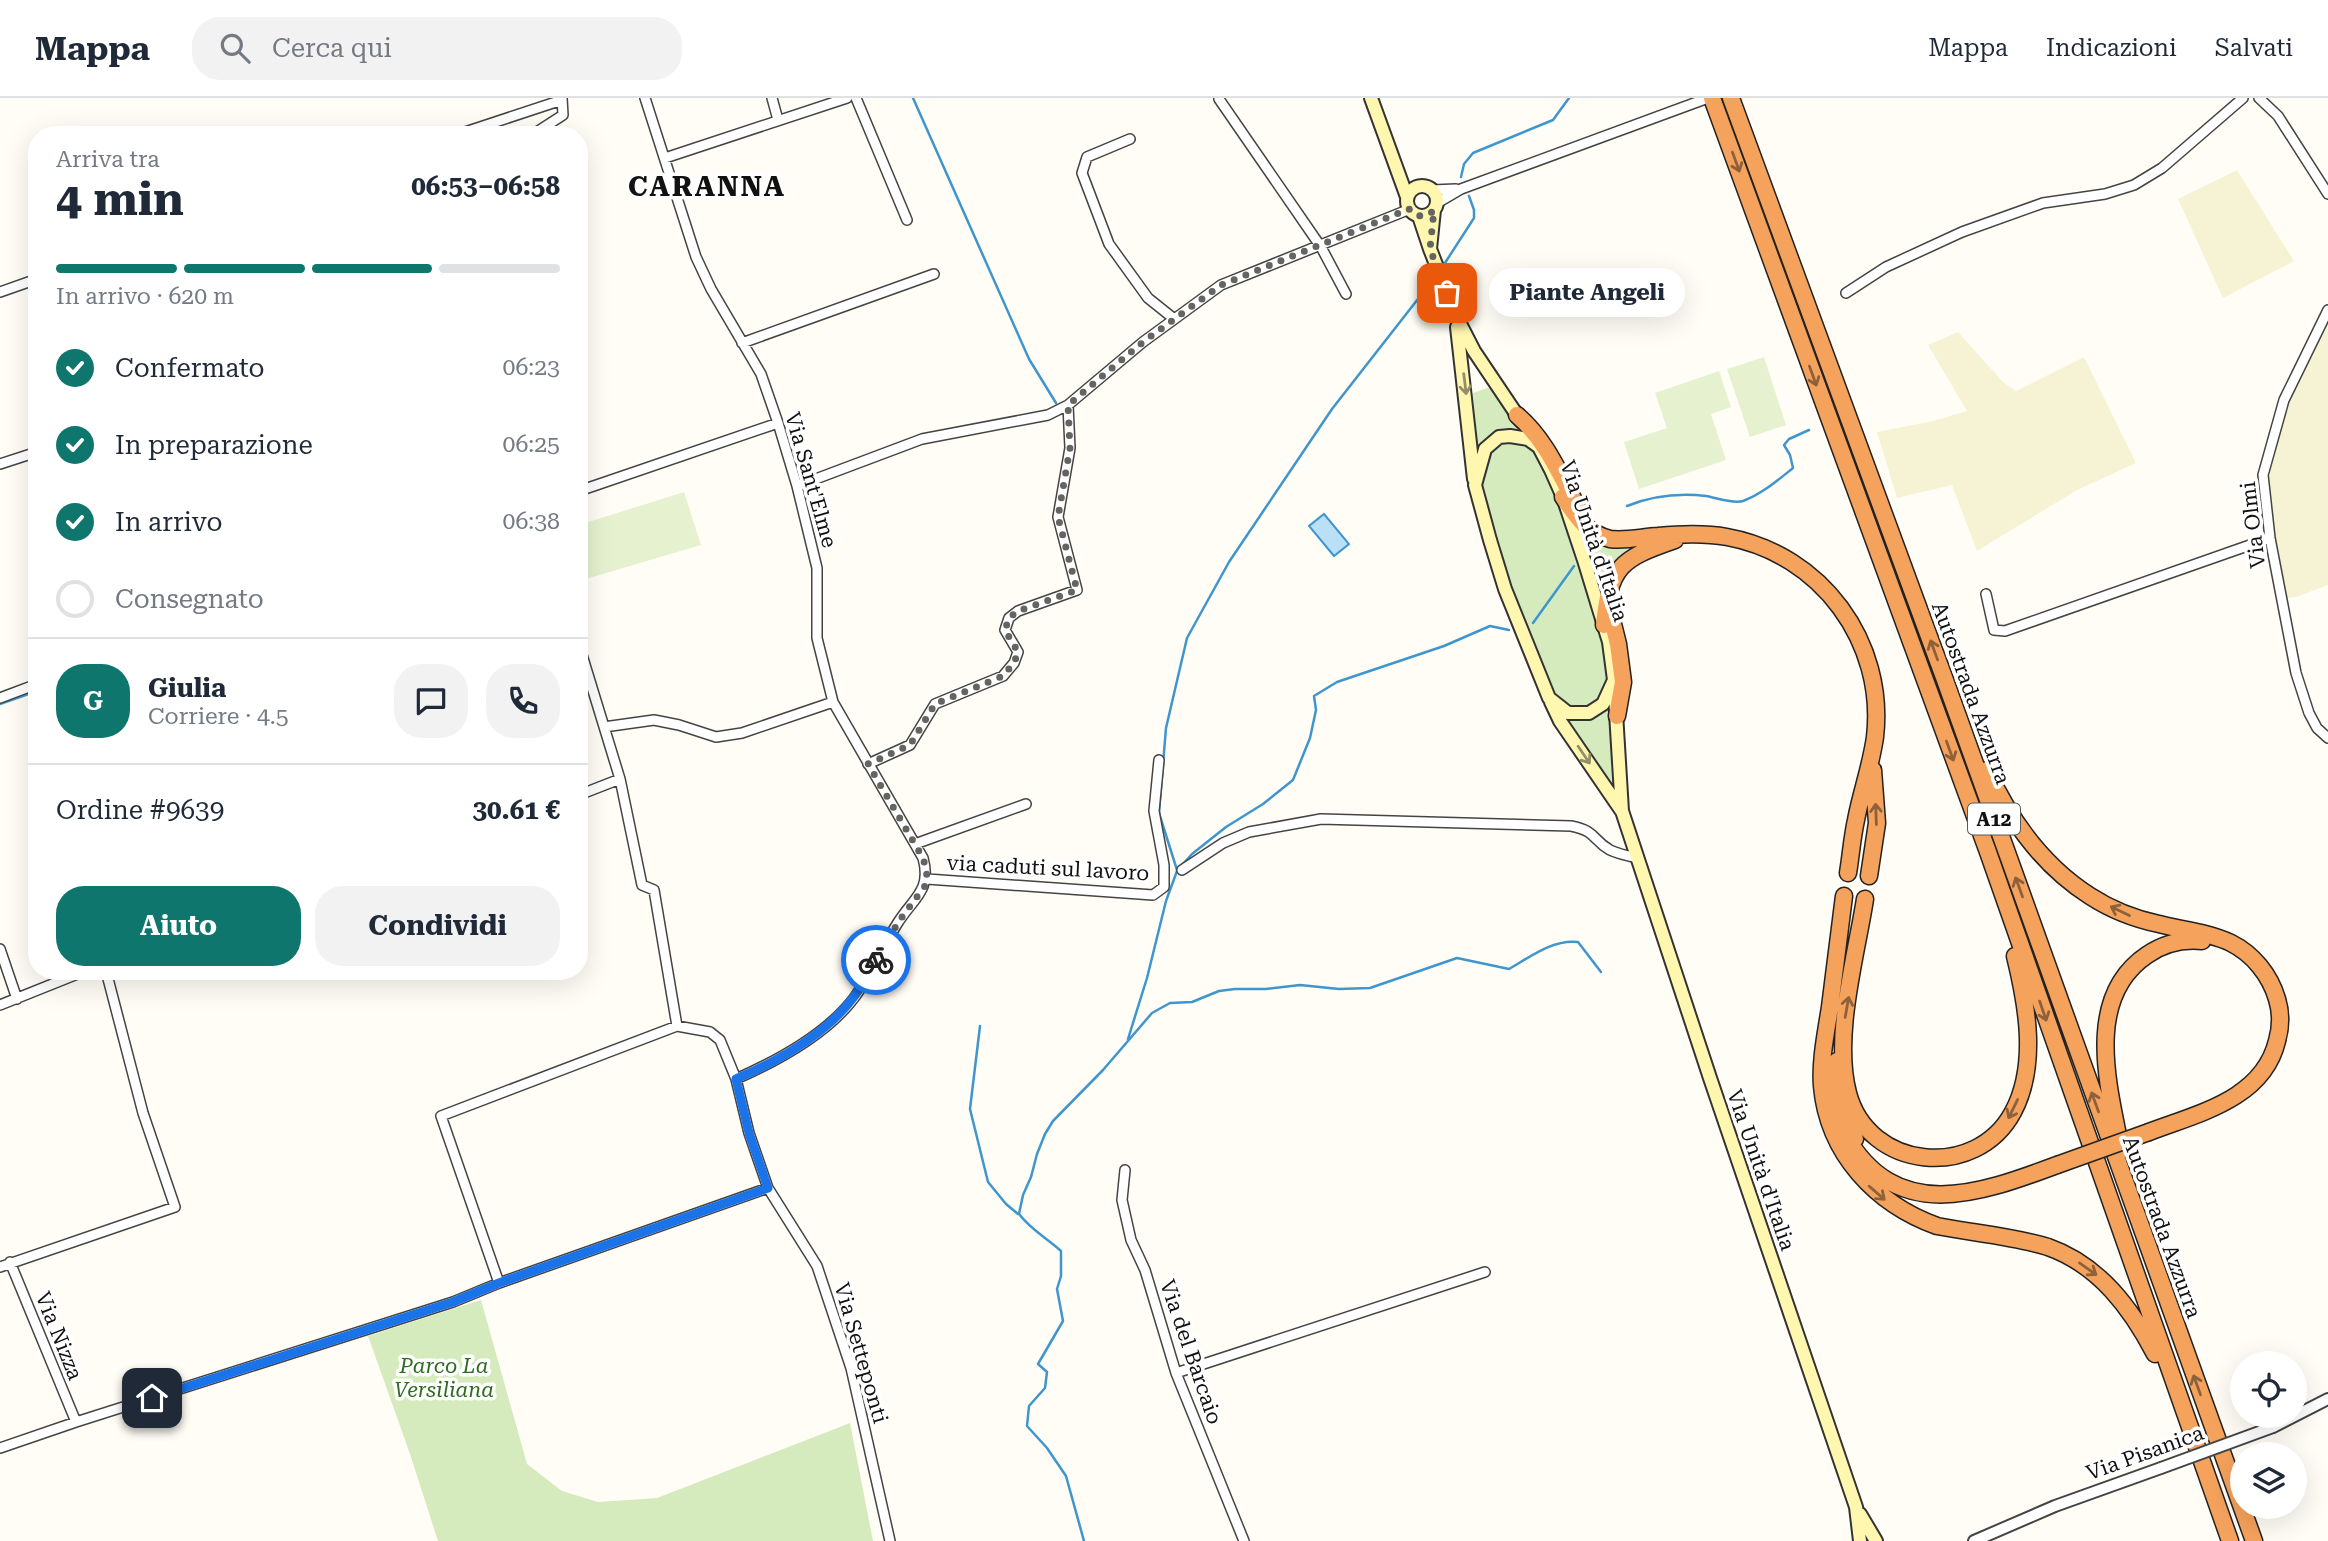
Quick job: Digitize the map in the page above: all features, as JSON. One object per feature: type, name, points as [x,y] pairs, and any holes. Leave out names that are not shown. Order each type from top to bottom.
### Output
[{"type":"highway","name":"Autostrada Azzurra","points":[[1710,98],[1988,852],[2230,1541]]},
{"type":"highway","name":"Autostrada Azzurra","points":[[1731,98],[1945,680],[2254,1541]]},
{"type":"highway","points":[[1517,415],[1539,437],[1550,453],[1578,507],[1591,524],[1621,533],[1657,529],[1671,530],[1688,536]]},
{"type":"highway","points":[[1563,497],[1584,527],[1598,536],[1620,540],[1663,535],[1724,536],[1773,550],[1804,569],[1839,604],[1853,627],[1871,668],[1876,704],[1872,753],[1877,823],[1869,876]]},
{"type":"highway","points":[[1604,625],[1606,599],[1614,574],[1629,560],[1650,548],[1688,536]]},
{"type":"highway","points":[[1606,599],[1621,661],[1623,682],[1617,716]]},
{"type":"highway","points":[[1825,1043],[1828,1088],[1837,1120],[1847,1138],[1872,1169],[1894,1184],[1933,1195],[1962,1194],[1997,1187],[2229,1100],[2248,1088],[2262,1074],[2276,1048],[2279,1009],[2272,986],[2257,963],[2232,944],[2202,933],[2131,916],[2090,896],[2050,864],[2016,825],[1995,788],[1945,680]]},
{"type":"highway","points":[[1848,873],[1856,820],[1872,753]]},
{"type":"highway","points":[[1842,1042],[1845,1076],[1852,1105],[1866,1127],[1885,1145],[1896,1151],[1924,1158],[1953,1155],[1982,1144],[2005,1124],[2019,1096],[2026,1066],[2028,1038],[2021,983],[2005,930],[1988,852]]},
{"type":"highway","points":[[1844,896],[1822,1083],[1826,1110],[1843,1151],[1870,1186],[1894,1206],[1920,1220],[1937,1226],[2049,1248],[2088,1268],[2129,1311],[2150,1344],[2179,1400]]},
{"type":"highway","points":[[1865,899],[1842,1042],[1834,1073],[1842,1118],[1854,1139],[1872,1161],[1896,1178],[1919,1188],[1934,1190],[1958,1189],[1997,1181],[2057,1163]]},
{"type":"highway","points":[[2130,1200],[2107,1076],[2106,1030],[2114,998],[2126,974],[2154,950],[2185,940],[2218,944],[2248,961],[2267,990],[2273,1007],[2274,1024],[2267,1054],[2253,1076],[2227,1095],[2149,1129]]},
{"type":"main road","points":[[1371,98],[1456,316],[1474,351],[1539,447]]},
{"type":"main road","points":[[1391,151],[1418,187],[1432,190],[1435,207],[1430,249]]},
{"type":"main road","points":[[1412,207],[1411,190],[1418,187]]},
{"type":"main road","points":[[1412,207],[1427,215],[1435,207]]},
{"type":"main road","points":[[1456,316],[1475,485]]},
{"type":"main road","name":"Via Unità d'Italia","points":[[1622,811],[1613,663],[1604,625],[1563,497],[1539,447],[1528,439],[1499,437],[1485,449],[1475,485],[1505,589],[1560,721],[1622,811],[1718,1105],[1856,1507],[1860,1541]]},
{"type":"main road","points":[[1549,698],[1568,713],[1589,713],[1603,704],[1614,680]]},
{"type":"main road","points":[[1856,1507],[1876,1541]]},
{"type":"street","name":"Via Sant'Elme","points":[[645,98],[696,257],[711,289],[761,374],[778,423],[817,568],[817,638],[832,702],[923,858],[927,876]]},
{"type":"street","points":[[772,98],[778,120]]},
{"type":"street","points":[[665,158],[847,98]]},
{"type":"street","points":[[856,98],[907,220]]},
{"type":"street","points":[[1435,207],[1461,189],[1710,98]]},
{"type":"street","points":[[1846,293],[1902,260],[1988,222],[2043,203],[2105,194],[2134,185],[2162,169],[2243,98]]},
{"type":"street","points":[[2259,98],[2278,116],[2328,194]]},
{"type":"street","points":[[482,126],[562,99],[563,116],[547,126]]},
{"type":"street","points":[[1219,99],[1321,247],[1346,294]]},
{"type":"street","points":[[1130,139],[1087,157],[1082,173],[1109,244],[1148,298],[1173,318]]},
{"type":"street","points":[[1432,190],[1461,189]]},
{"type":"street","points":[[797,486],[922,439],[1048,415],[1068,405],[1173,318],[1221,285],[1321,247],[1412,207]]},
{"type":"street","points":[[742,343],[934,274]]},
{"type":"street","points":[[0,292],[28,282]]},
{"type":"street","name":"Via Olmi","points":[[2328,310],[2284,400],[2263,475],[2270,538],[2296,673],[2309,713],[2317,728],[2328,738]]},
{"type":"street","points":[[868,764],[910,745],[935,704],[1003,676],[1014,663],[1018,652],[1005,630],[1009,618],[1018,611],[1077,590],[1058,517],[1070,448],[1068,405]]},
{"type":"street","points":[[588,488],[778,423]]},
{"type":"street","points":[[0,464],[28,455]]},
{"type":"street","points":[[1986,594],[1994,630],[2005,631],[2270,538]]},
{"type":"street","points":[[499,1283],[441,1116],[677,1026],[654,890],[642,885],[620,779],[588,675]]},
{"type":"street","points":[[0,698],[28,687]]},
{"type":"street","points":[[604,727],[654,720],[716,737],[742,733],[832,702]]},
{"type":"street","name":"via caduti sul lavoro","points":[[736,1079],[790,1053],[821,1030],[852,1000],[927,876],[1153,895],[1164,887],[1164,865],[1154,811],[1159,760]]},
{"type":"street","points":[[588,791],[620,779]]},
{"type":"street","points":[[915,844],[1026,804]]},
{"type":"street","points":[[1182,870],[1223,843],[1249,832],[1321,819],[1572,826],[1594,834],[1606,848],[1616,853],[1638,858]]},
{"type":"street","points":[[0,949],[17,999]]},
{"type":"street","points":[[0,1005],[63,980]]},
{"type":"street","points":[[0,1267],[176,1207],[143,1113],[108,980]]},
{"type":"street","name":"Via Setteponti","points":[[677,1026],[709,1032],[720,1040],[736,1079],[749,1133],[768,1188],[817,1266],[851,1368],[890,1541]]},
{"type":"street","name":"Via del Barcaio","points":[[1125,1170],[1122,1188],[1125,1219],[1131,1240],[1145,1270],[1176,1373],[1244,1541]]},
{"type":"street","points":[[0,1448],[392,1323],[768,1188]]},
{"type":"street","name":"Via Nizza","points":[[10,1262],[76,1422]]},
{"type":"street","points":[[1176,1373],[1485,1272]]},
{"type":"street","name":"Via Pisanica","points":[[1974,1541],[2056,1506],[2273,1427],[2328,1399]]},
{"type":"shaded area","points":[[2237,170],[2294,261],[2223,298],[2178,199]]},
{"type":"shaded area","points":[[2328,320],[2328,585],[2286,598],[2267,487],[2268,470],[2292,394]]},
{"type":"shaded area","points":[[1958,332],[2003,382],[2016,391],[2084,357],[2136,463],[2077,490],[1977,551],[1952,485],[1897,498],[1877,432],[1967,411],[1928,345]]},
{"type":"green space","points":[[1764,357],[1786,425],[1750,437],[1727,369]]},
{"type":"green space","points":[[1719,371],[1731,407],[1711,414],[1726,460],[1639,489],[1624,442],[1667,428],[1655,393]]},
{"type":"green space","points":[[1487,388],[1493,389],[1532,439],[1512,433],[1478,459],[1473,393]]},
{"type":"green space","points":[[1507,440],[1526,444],[1534,450],[1550,483],[1561,507],[1604,641],[1607,667],[1605,686],[1597,702],[1588,708],[1573,709],[1558,699],[1548,684],[1514,598],[1483,486],[1488,455],[1500,442]]},
{"type":"green space","points":[[684,492],[701,545],[588,578],[588,522]]},
{"type":"green space","points":[[1583,534],[1641,543],[1604,589],[1596,589],[1579,539]]},
{"type":"green space","points":[[1612,702],[1613,786],[1565,718],[1606,709]]},
{"type":"green space","name":"Parco La Versiliana","points":[[481,1300],[527,1464],[562,1491],[598,1502],[657,1498],[850,1423],[873,1541],[438,1541],[368,1336]]},
{"type":"water","points":[[1324,514],[1349,544],[1334,556],[1309,526]]},
{"type":"waterway","points":[[913,98],[1029,359],[1056,403]]},
{"type":"waterway","points":[[1461,177],[1464,164],[1473,153],[1553,120],[1569,98]]},
{"type":"waterway","points":[[1443,266],[1474,218],[1469,196]]},
{"type":"waterway","points":[[1177,870],[1159,813],[1166,728],[1187,638],[1229,562],[1332,409],[1432,281]]},
{"type":"waterway","points":[[1627,506],[1676,495],[1743,501],[1763,491],[1793,468],[1784,445],[1789,439],[1809,430]]},
{"type":"waterway","points":[[1533,623],[1574,566]]},
{"type":"waterway","points":[[1181,866],[1226,827],[1263,804],[1293,780],[1310,738],[1316,710],[1314,696],[1337,682],[1444,646],[1490,626],[1509,630]]},
{"type":"waterway","points":[[0,704],[28,694]]},
{"type":"waterway","points":[[1128,1039],[1147,978],[1166,901],[1177,871]]},
{"type":"waterway","points":[[1084,1541],[1066,1476],[1047,1448],[1027,1426],[1029,1406],[1045,1388],[1047,1372],[1038,1364],[1063,1321],[1057,1289],[1061,1276],[1061,1251],[1019,1214],[1037,1154],[1053,1121],[1103,1070],[1152,1013],[1170,1003],[1192,1002],[1219,991],[1235,989],[1300,985],[1339,989],[1370,988],[1457,958],[1509,969],[1542,950],[1569,942],[1578,942],[1601,972]]},
{"type":"waterway","points":[[980,1026],[970,1109],[988,1182],[1018,1214]]},
{"type":"way so far","points":[[876,960],[899,921],[925,886],[927,872],[923,858],[868,764],[910,745],[935,704],[1003,676],[1014,663],[1018,652],[1005,630],[1009,618],[1018,611],[1077,590],[1058,517],[1070,448],[1068,405],[1143,342],[1221,285],[1321,247],[1409,209],[1419,216],[1434,210],[1430,249],[1447,293]]},
{"type":"place","name":"Piante Angeli","points":[[1447,293]]},
{"type":"district","name":"CARANNA","points":[[707,186]]},
{"type":"route","points":[[152,1398],[380,1327],[768,1188],[749,1133],[736,1079],[790,1053],[821,1030],[852,1000],[876,960]]}]
